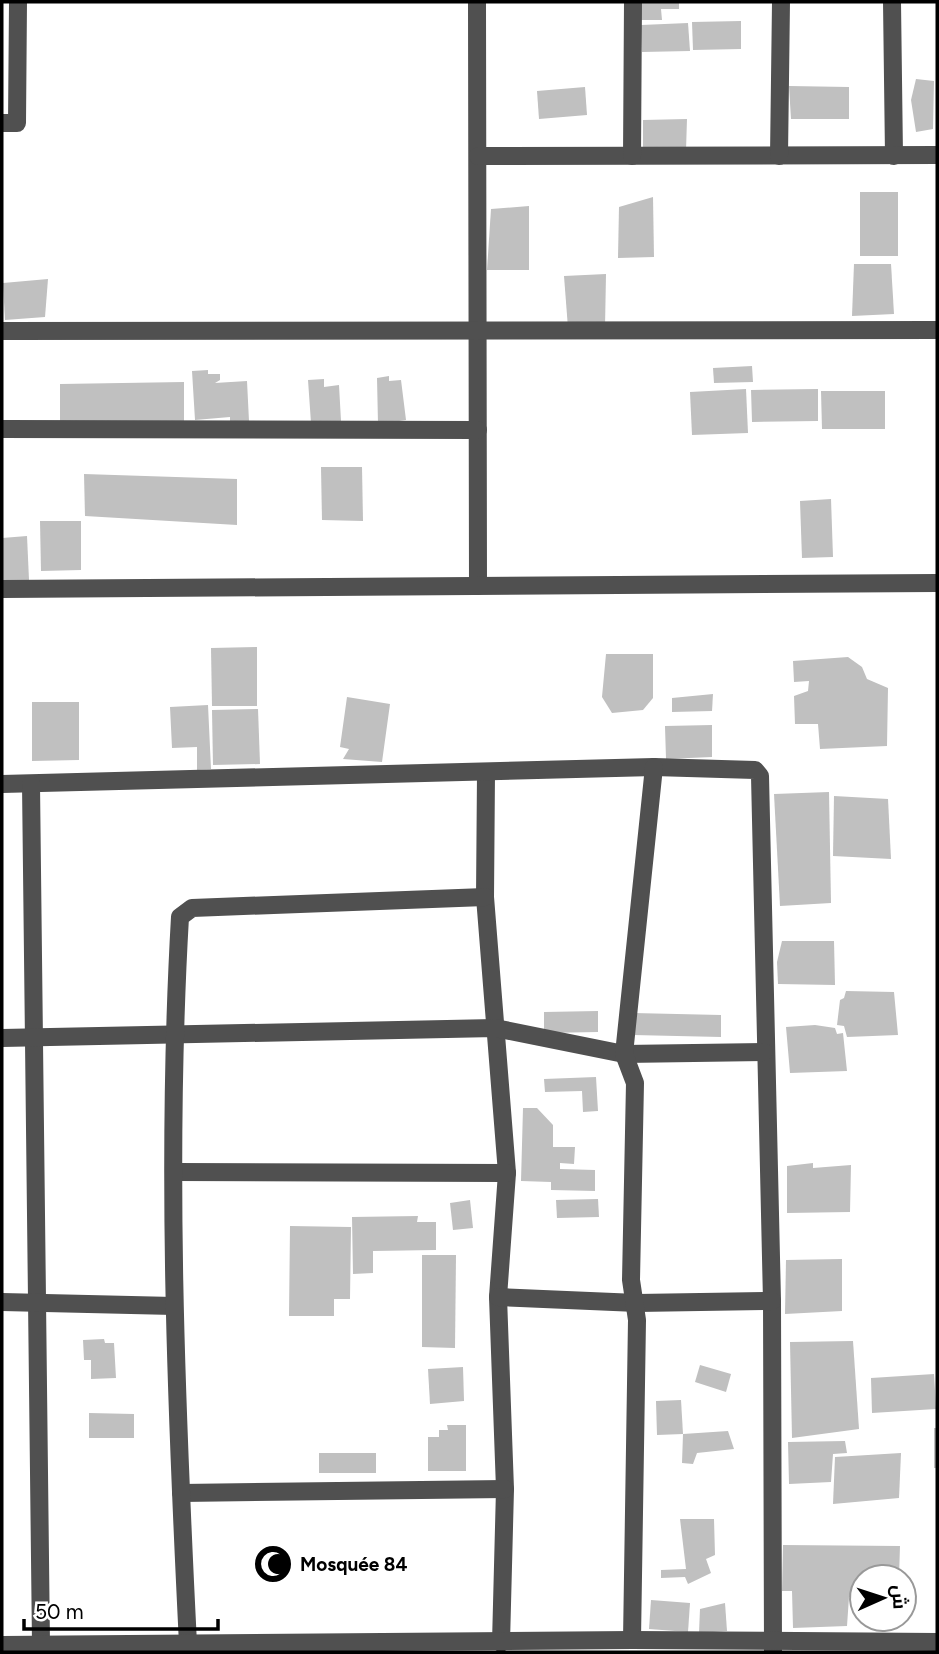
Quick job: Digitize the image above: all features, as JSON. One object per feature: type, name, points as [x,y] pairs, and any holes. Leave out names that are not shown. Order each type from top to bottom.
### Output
[{"type":"street","points":[[2,123],[18,122],[18,2]]},
{"type":"street","points":[[477,2],[478,586]]},
{"type":"street","points":[[632,156],[633,2]]},
{"type":"street","points":[[779,156],[780,2]]},
{"type":"street","points":[[892,2],[894,156]]},
{"type":"street","points":[[478,156],[937,156]]},
{"type":"street","points":[[2,331],[937,330]]},
{"type":"street","points":[[2,429],[478,430]]},
{"type":"street","points":[[2,589],[937,583]]},
{"type":"street","points":[[632,1640],[637,1303],[631,1280],[635,1083],[624,1054],[654,767]]},
{"type":"street","points":[[2,784],[654,767],[743,767],[755,770],[760,776],[766,957],[764,1052],[772,1301],[774,1647]]},
{"type":"street","points":[[486,773],[485,897],[507,1173],[499,1297],[505,1489],[501,1643]]},
{"type":"street","points":[[32,784],[37,1037],[41,1644]]},
{"type":"street","points":[[188,1644],[174,1306],[173,1037],[180,916],[185,911],[485,897]]},
{"type":"street","points":[[2,1038],[173,1037],[495,1028],[624,1054],[764,1052]]},
{"type":"street","points":[[174,1171],[507,1173]]},
{"type":"street","points":[[499,1297],[637,1303],[772,1301]]},
{"type":"street","points":[[2,1302],[174,1306]]},
{"type":"street","points":[[181,1493],[505,1489]]},
{"type":"street","points":[[2,1644],[188,1644],[212,1648],[480,1647],[501,1643],[632,1640],[774,1647],[937,1642]]},
{"type":"building","points":[[641,2],[679,2],[679,9],[661,9],[662,20],[641,20]]},
{"type":"building","points":[[741,21],[741,49],[693,50],[692,22]]},
{"type":"building","points":[[688,23],[690,51],[642,52],[641,25]]},
{"type":"building","points":[[916,79],[934,81],[933,129],[916,132],[911,100]]},
{"type":"building","points":[[789,86],[849,87],[849,119],[791,119]]},
{"type":"building","points":[[585,87],[587,115],[539,119],[537,91]]},
{"type":"building","points":[[687,119],[686,150],[643,149],[643,120]]},
{"type":"building","points":[[860,192],[898,192],[898,256],[860,256]]},
{"type":"building","points":[[653,197],[654,257],[618,258],[619,207]]},
{"type":"building","points":[[529,206],[529,270],[487,270],[491,209]]},
{"type":"building","points":[[854,264],[891,264],[894,314],[852,316]]},
{"type":"building","points":[[606,274],[605,327],[568,328],[564,276]]},
{"type":"building","points":[[48,279],[45,317],[5,320],[3,283]]},
{"type":"building","points":[[752,366],[753,382],[714,383],[713,368]]},
{"type":"building","points":[[208,370],[208,374],[220,374],[220,380],[215,383],[247,381],[249,421],[230,422],[230,417],[195,420],[192,371]]},
{"type":"building","points":[[389,376],[389,381],[401,380],[406,420],[378,424],[377,378]]},
{"type":"building","points":[[324,379],[324,387],[339,385],[341,421],[311,423],[308,380]]},
{"type":"building","points":[[184,382],[184,424],[60,425],[60,384]]},
{"type":"building","points":[[746,389],[748,433],[692,435],[690,392]]},
{"type":"building","points":[[818,389],[818,421],[752,422],[751,390]]},
{"type":"building","points":[[821,391],[885,391],[885,429],[822,429]]},
{"type":"building","points":[[321,467],[362,467],[363,521],[322,520]]},
{"type":"building","points":[[84,474],[237,479],[237,525],[85,516]]},
{"type":"building","points":[[831,499],[833,557],[802,558],[800,501]]},
{"type":"building","points":[[40,521],[81,521],[81,570],[41,571]]},
{"type":"building","points":[[27,536],[29,580],[2,582],[2,538]]},
{"type":"building","points":[[257,647],[257,706],[212,706],[211,648]]},
{"type":"building","points":[[606,654],[653,654],[653,698],[643,710],[612,713],[602,697]]},
{"type":"building","points":[[848,657],[862,667],[867,679],[888,688],[887,746],[820,749],[818,724],[795,724],[794,696],[808,691],[809,681],[794,682],[793,661]]},
{"type":"building","points":[[713,694],[712,711],[672,712],[672,698]]},
{"type":"building","points":[[347,697],[390,704],[382,762],[343,759],[349,749],[340,747]]},
{"type":"building","points":[[32,702],[79,702],[79,760],[32,761]]},
{"type":"building","points":[[208,705],[211,769],[197,770],[197,747],[172,748],[170,707]]},
{"type":"building","points":[[258,709],[260,764],[213,765],[212,710]]},
{"type":"building","points":[[712,725],[712,757],[666,759],[665,726]]},
{"type":"building","points":[[829,792],[831,903],[780,906],[774,794]]},
{"type":"building","points":[[834,796],[888,799],[891,859],[833,856]]},
{"type":"building","points":[[782,941],[834,941],[835,985],[778,984],[777,962]]},
{"type":"building","points":[[846,991],[894,992],[898,1035],[847,1037],[844,1026],[837,1025],[840,1000],[844,998]]},
{"type":"building","points":[[598,1011],[598,1032],[544,1033],[544,1012]]},
{"type":"building","points":[[633,1013],[721,1015],[721,1037],[633,1035]]},
{"type":"building","points":[[815,1025],[835,1028],[837,1034],[843,1033],[847,1071],[790,1073],[786,1027]]},
{"type":"building","points":[[596,1077],[598,1111],[583,1112],[582,1091],[545,1092],[544,1079]]},
{"type":"building","points":[[523,1108],[537,1108],[553,1125],[553,1147],[575,1147],[574,1164],[560,1163],[560,1169],[595,1170],[595,1191],[551,1190],[551,1182],[521,1181]]},
{"type":"building","points":[[813,1163],[813,1168],[851,1165],[850,1212],[787,1213],[787,1166]]},
{"type":"building","points":[[598,1199],[599,1217],[557,1218],[556,1200]]},
{"type":"building","points":[[470,1200],[473,1228],[453,1230],[450,1203]]},
{"type":"building","points":[[418,1216],[417,1222],[436,1222],[436,1250],[373,1251],[373,1273],[353,1274],[352,1217]]},
{"type":"building","points":[[290,1226],[351,1227],[350,1299],[334,1299],[334,1316],[289,1316]]},
{"type":"building","points":[[422,1255],[456,1255],[455,1348],[422,1347]]},
{"type":"building","points":[[842,1259],[842,1311],[785,1314],[786,1260]]},
{"type":"building","points":[[104,1339],[105,1343],[114,1343],[116,1378],[91,1379],[91,1360],[84,1360],[83,1340]]},
{"type":"building","points":[[853,1341],[859,1429],[792,1438],[790,1342]]},
{"type":"building","points":[[700,1365],[731,1374],[726,1392],[695,1382]]},
{"type":"building","points":[[463,1367],[464,1401],[430,1404],[428,1369]]},
{"type":"building","points":[[934,1374],[936,1409],[872,1413],[871,1378]]},
{"type":"building","points":[[681,1400],[683,1434],[657,1435],[656,1401]]},
{"type":"building","points":[[89,1413],[134,1414],[134,1438],[89,1438]]},
{"type":"building","points":[[447,1425],[466,1425],[466,1471],[428,1471],[428,1437],[439,1437],[439,1430],[448,1430]]},
{"type":"building","points":[[934,1428],[937,1428],[937,1468],[934,1468]]},
{"type":"building","points":[[728,1431],[734,1449],[697,1453],[693,1464],[682,1463],[683,1434]]},
{"type":"building","points":[[845,1441],[847,1453],[833,1454],[831,1482],[789,1484],[788,1442]]},
{"type":"building","points":[[319,1453],[376,1453],[376,1473],[319,1473]]},
{"type":"building","points":[[901,1453],[899,1498],[833,1504],[835,1457]]},
{"type":"building","points":[[680,1519],[714,1519],[715,1555],[706,1559],[711,1573],[688,1584],[685,1577],[661,1578],[661,1570],[686,1569]]},
{"type":"building","points":[[783,1545],[900,1546],[899,1563],[848,1563],[847,1626],[793,1628],[792,1591],[782,1591]]},
{"type":"building","points":[[651,1600],[690,1603],[688,1632],[649,1629]]},
{"type":"building","points":[[725,1603],[727,1631],[699,1633],[700,1609]]},
{"type":"place","name":"Mosquée 84","points":[[273,1564]]}]
